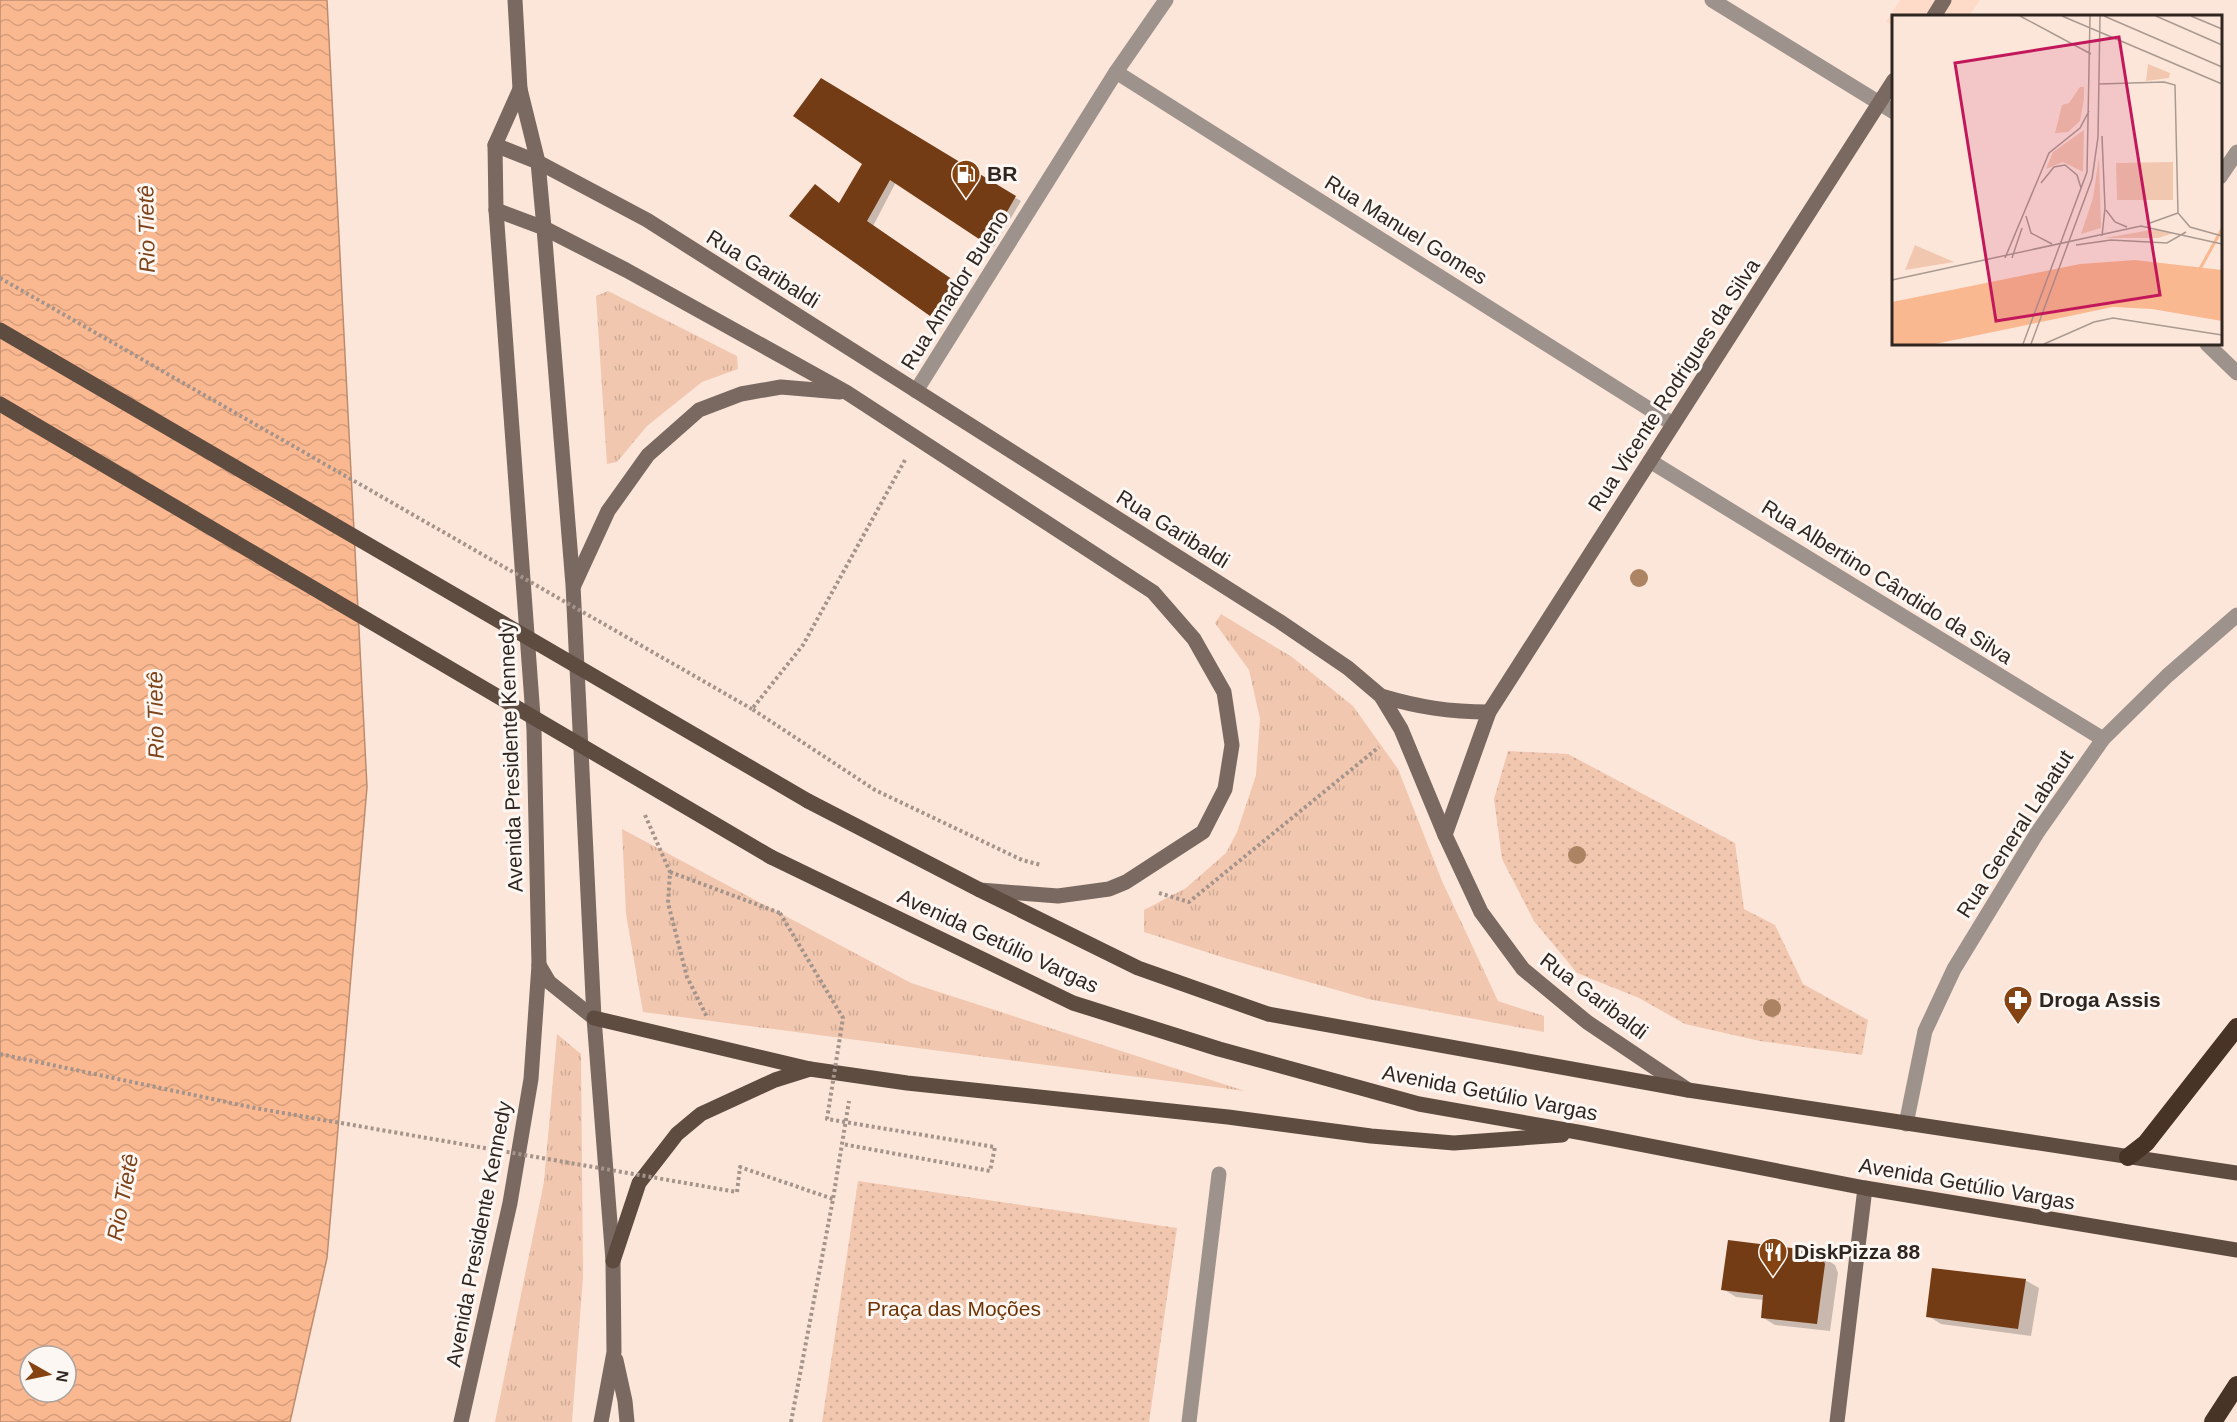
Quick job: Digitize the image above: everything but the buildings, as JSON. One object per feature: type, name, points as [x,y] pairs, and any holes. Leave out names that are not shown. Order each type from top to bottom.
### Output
[{"type":"highway","points":[[2128,1157],[2146,1143],[2237,1028]]},
{"type":"highway","points":[[2213,1422],[2237,1385]]},
{"type":"main road","name":"Avenida Presidente Kennedy","points":[[515,0],[520,89],[537,162],[544,228],[573,585],[594,1018],[613,1261],[614,1352],[601,1422]]},
{"type":"main road","points":[[1935,15],[1944,0]]},
{"type":"main road","name":"Rua Vicente Rodrigues da Silva","points":[[1445,835],[1489,712],[1892,82]]},
{"type":"main road","name":"Avenida Presidente Kennedy","points":[[461,1422],[510,1203],[531,1079],[539,965],[534,730],[496,210],[495,145],[520,89]]},
{"type":"main road","name":"Rua Garibaldi","points":[[495,145],[537,162],[647,220],[1279,621],[1348,668],[1381,696],[1401,729],[1445,835],[1481,912],[1523,969],[1587,1022],[1688,1090]]},
{"type":"main road","points":[[496,210],[544,228],[626,270],[846,392],[1153,592],[1194,639],[1224,692],[1232,745],[1225,789],[1203,832],[1126,882],[1109,889],[1058,896],[980,890]]},
{"type":"main road","name":"Avenida Getúlio Vargas","points":[[0,330],[808,801],[1138,968],[1268,1014],[1688,1090],[2237,1173]]},
{"type":"main road","points":[[573,585],[608,511],[648,454],[699,410],[741,394],[781,387],[846,392]]},
{"type":"main road","name":"Avenida Getúlio Vargas","points":[[0,404],[771,857],[1073,1003],[1219,1048],[1419,1104],[1583,1133],[1865,1188],[2237,1250]]},
{"type":"main road","points":[[1381,696],[1426,708],[1489,712]]},
{"type":"main road","points":[[539,965],[549,982],[594,1018],[810,1069],[908,1083],[1228,1117],[1371,1136],[1454,1143],[1583,1133]]},
{"type":"main road","points":[[613,1261],[639,1183],[677,1134],[701,1114],[775,1080],[810,1069]]},
{"type":"main road","points":[[1837,1422],[1865,1188]]},
{"type":"main road","points":[[614,1352],[625,1401],[627,1422]]},
{"type":"street","name":"Rua Amador Bueno","points":[[916,391],[1116,72],[1166,0]]},
{"type":"street","points":[[1712,0],[1892,111]]},
{"type":"street","name":"Rua Manuel Gomes","points":[[1116,72],[1673,424]]},
{"type":"street","points":[[2222,174],[2237,152]]},
{"type":"street","points":[[2208,345],[2237,372]]},
{"type":"street","name":"Rua Albertino Cândido da Silva","points":[[1650,461],[2103,739]]},
{"type":"street","name":"Rua General Labatut","points":[[1906,1124],[1925,1031],[1954,969],[2037,833],[2103,739],[2167,676],[2237,615]]},
{"type":"street","points":[[1189,1422],[1219,1174]]},
{"type":"path","points":[[0,278],[752,709],[875,790],[1022,860],[1043,866]]},
{"type":"path","points":[[752,709],[803,645],[917,438]]},
{"type":"path","points":[[1126,882],[1189,902],[1401,729]]},
{"type":"path","points":[[644,814],[670,872],[668,903],[687,977],[722,1049]]},
{"type":"path","points":[[670,872],[780,913],[843,1018],[827,1119],[995,1147],[990,1171],[842,1144]]},
{"type":"path","points":[[0,1054],[255,1108],[737,1192],[740,1167],[833,1199]]},
{"type":"path","points":[[790,1422],[833,1199],[853,1075]]},
{"type":"shaded area","points":[[1900,0],[1980,0],[1970,15],[1892,15],[1892,25],[1886,22]]},
{"type":"green space","points":[[608,291],[737,356],[738,369],[702,382],[647,426],[617,462],[607,464],[596,296]]},
{"type":"green space","points":[[1221,614],[1292,657],[1353,706],[1398,769],[1442,881],[1498,1001],[1544,1016],[1544,1032],[1368,999],[1144,932],[1144,910],[1186,888],[1226,853],[1237,832],[1256,775],[1260,719],[1249,670],[1215,623]]},
{"type":"green space","points":[[1508,751],[1568,754],[1735,843],[1744,909],[1775,925],[1803,984],[1868,1020],[1862,1055],[1760,1041],[1685,1024],[1639,998],[1577,973],[1534,921],[1502,859],[1494,799]]},
{"type":"green space","points":[[622,829],[911,983],[1245,1091],[643,1012],[626,914]]},
{"type":"green space","points":[[557,1034],[581,1054],[583,1277],[572,1422],[495,1422],[544,1182]]},
{"type":"green space","name":"Praça das Moções","points":[[858,1181],[1177,1228],[1149,1422],[822,1422]]},
{"type":"water","name":"Rio Tietê","points":[[0,0],[327,0],[367,787],[327,1258],[290,1422],[0,1422]]},
{"type":"place","name":"BR","points":[[966,200]]},
{"type":"place","name":"Droga Assis","points":[[2018,1026]]},
{"type":"place","name":"DiskPizza 88","points":[[1773,1278]]}]
